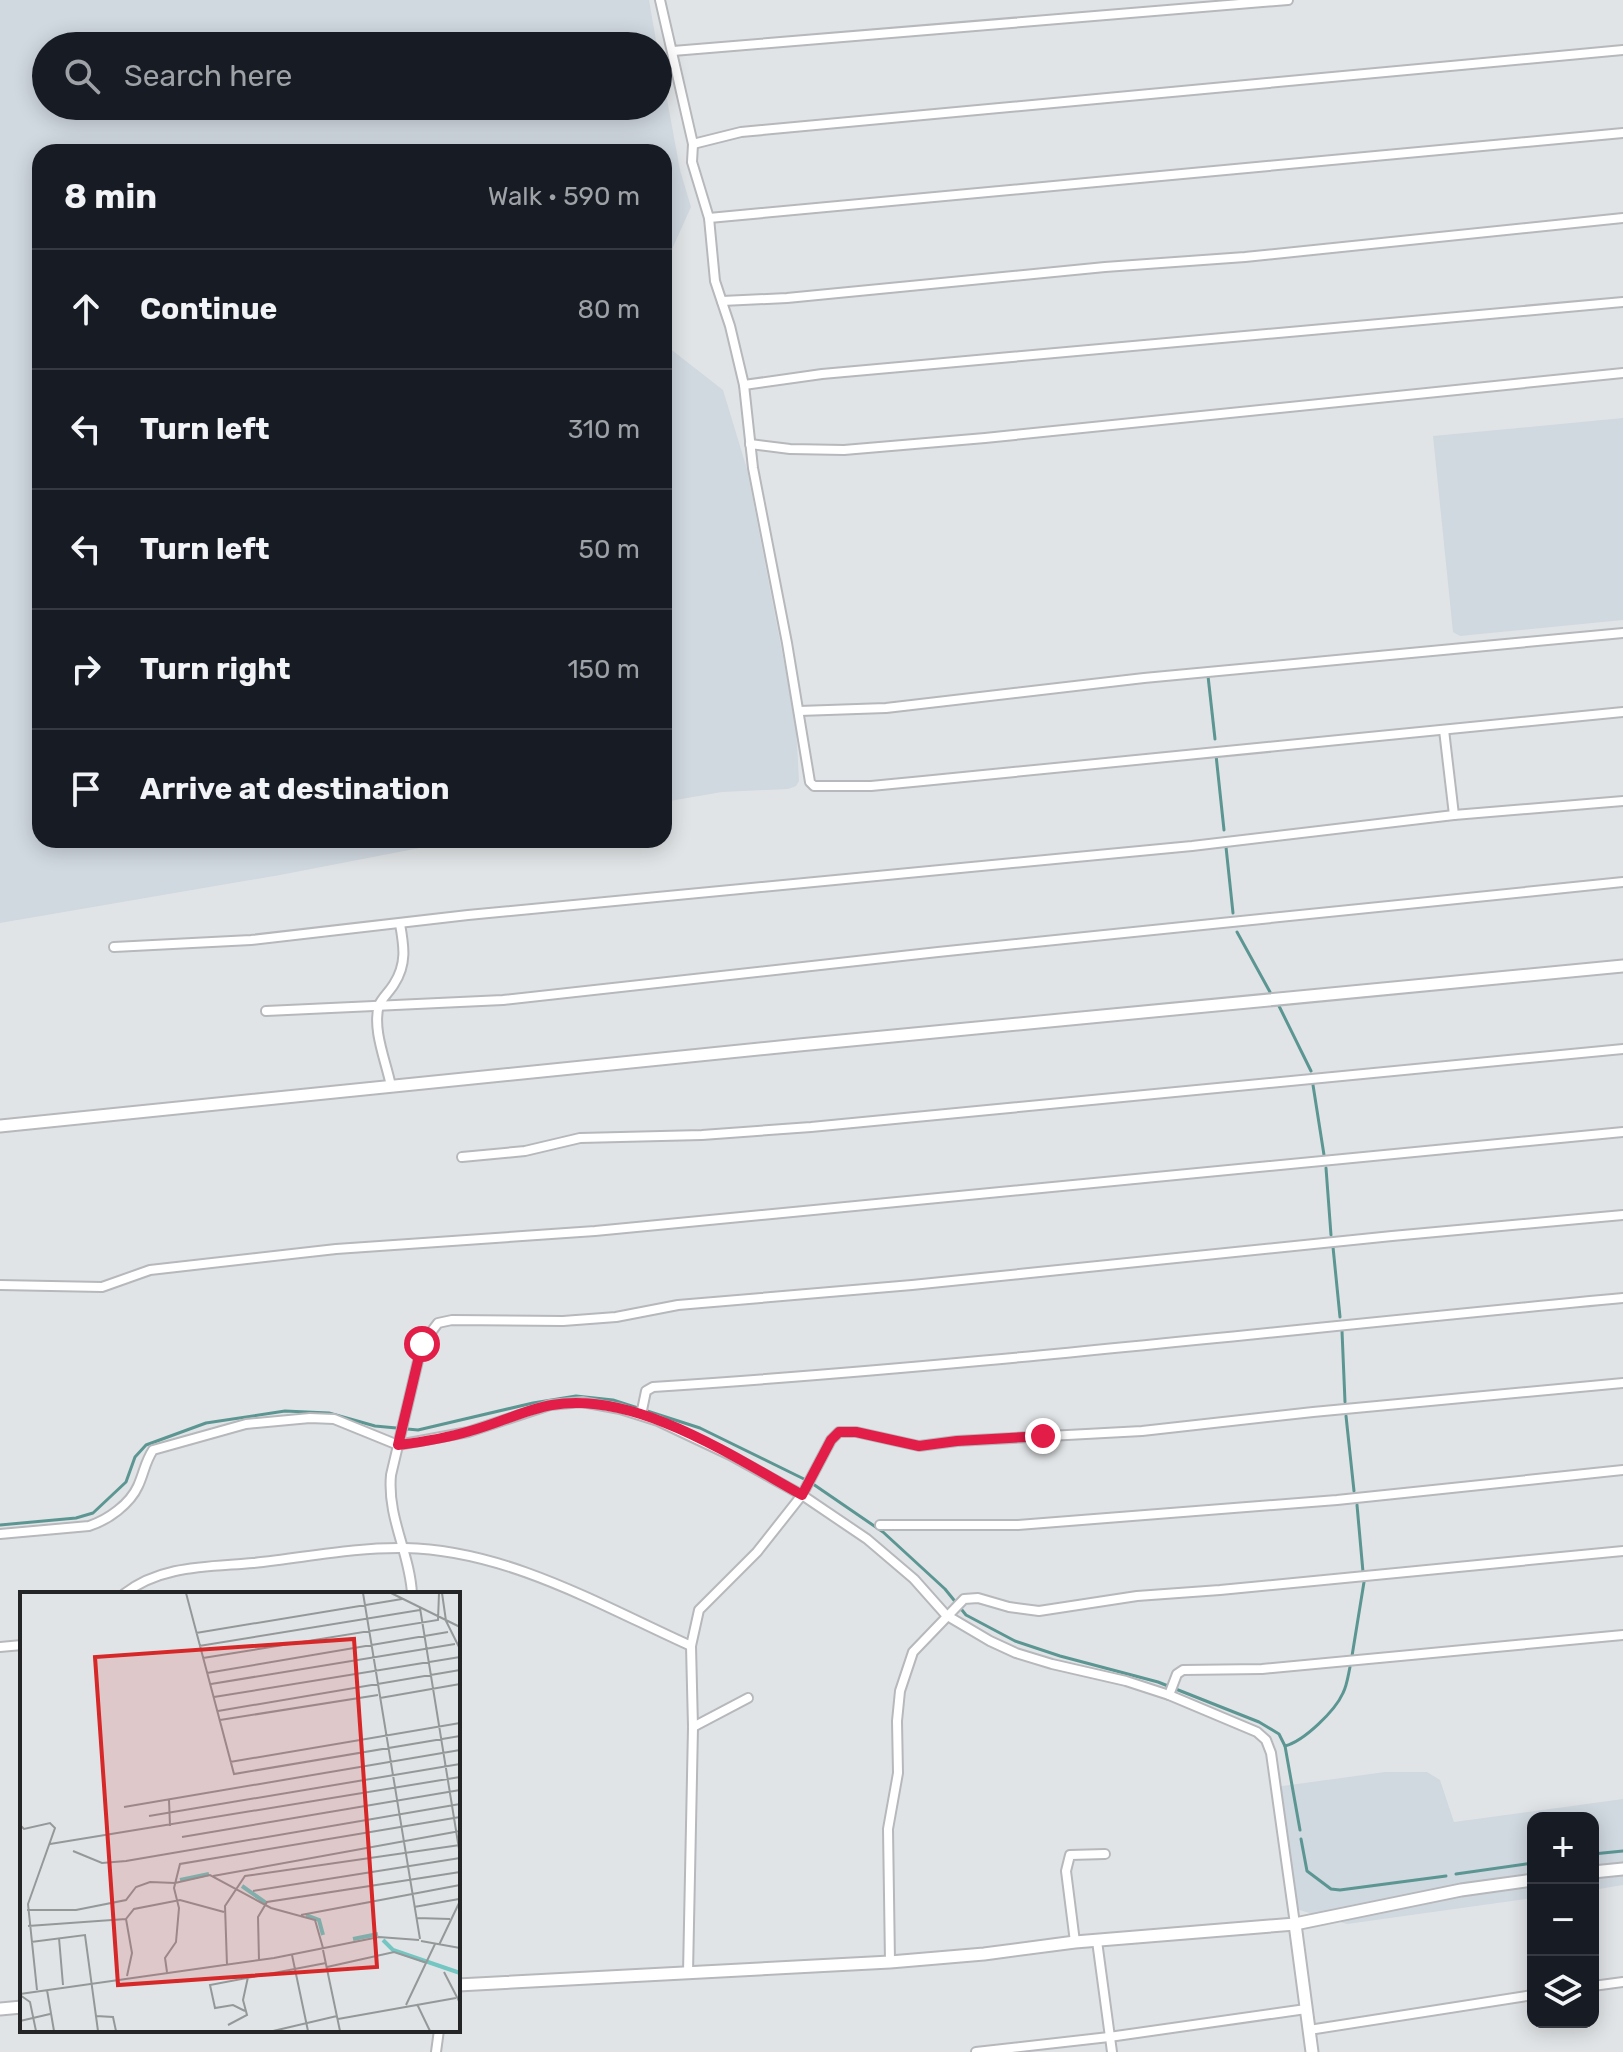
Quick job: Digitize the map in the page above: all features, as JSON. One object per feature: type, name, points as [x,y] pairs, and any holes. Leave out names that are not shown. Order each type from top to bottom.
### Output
[{"type":"street","points":[[660,0],[668,32]]},
{"type":"street","points":[[673,51],[1288,0]]},
{"type":"street","points":[[672,47],[684,115],[693,144],[692,162],[709,218],[715,281],[744,385],[750,444],[774,586],[810,782],[814,786],[923,781],[1623,712]]},
{"type":"street","points":[[693,144],[741,132],[1623,50]]},
{"type":"street","points":[[709,218],[1623,133]]},
{"type":"street","points":[[722,301],[787,298],[1105,267],[1245,257],[1623,218]]},
{"type":"street","points":[[744,385],[822,374],[1623,302]]},
{"type":"street","points":[[750,444],[790,449],[844,450],[1623,373]]},
{"type":"street","points":[[799,711],[886,708],[1144,678],[1623,633]]},
{"type":"street","points":[[1444,730],[1454,815]]},
{"type":"street","points":[[114,947],[251,940],[494,912],[1192,846],[1454,815],[1623,801]]},
{"type":"street","points":[[266,1011],[503,1000],[954,950],[1623,882]]},
{"type":"street","points":[[391,1086],[378,1036],[379,1004],[396,982],[404,963],[400,924]]},
{"type":"street","points":[[0,1126],[1623,966]]},
{"type":"street","points":[[462,1157],[525,1151],[580,1138],[702,1135],[811,1127],[1623,1049]]},
{"type":"street","points":[[0,1285],[102,1287],[150,1270],[336,1249],[595,1231],[1623,1132]]},
{"type":"street","points":[[412,1592],[408,1564],[401,1548],[390,1494],[402,1424],[422,1344],[438,1323],[452,1320],[563,1321],[616,1317],[678,1305],[1623,1215]]},
{"type":"street","points":[[641,1415],[646,1391],[653,1387],[1031,1358],[1331,1325],[1623,1298]]},
{"type":"street","points":[[688,1973],[693,1727],[691,1646],[699,1610],[757,1552],[802,1495],[831,1440],[839,1432],[856,1432],[919,1446],[957,1441],[1142,1431],[1623,1383]]},
{"type":"street","points":[[0,1534],[89,1526],[101,1522],[135,1491],[153,1450],[246,1424],[334,1419],[398,1445],[468,1432],[550,1405],[582,1402],[641,1415],[730,1455],[802,1495],[879,1549],[964,1627],[1016,1653],[1171,1689],[1257,1732],[1266,1740],[1280,1800],[1312,2052]]},
{"type":"street","points":[[880,1525],[1018,1525],[1337,1500],[1623,1470]]},
{"type":"street","points":[[127,1592],[153,1577],[179,1570],[401,1548],[455,1553],[509,1566],[543,1579],[691,1646]]},
{"type":"street","points":[[890,1962],[888,1829],[898,1773],[900,1691],[913,1652],[960,1601],[969,1597],[978,1598],[1039,1611],[1161,1593],[1623,1551]]},
{"type":"street","points":[[1171,1689],[1177,1674],[1183,1670],[1262,1669],[1623,1635]]},
{"type":"street","points":[[0,1647],[20,1645]]},
{"type":"street","points":[[693,1727],[748,1698]]},
{"type":"street","points":[[1075,1942],[1067,1861],[1070,1855],[1105,1854]]},
{"type":"street","points":[[1599,1871],[1623,1869]]},
{"type":"street","points":[[460,1985],[890,1962],[1075,1942],[1295,1924],[1461,1890],[1527,1881]]},
{"type":"street","points":[[1097,1941],[1112,2052]]},
{"type":"street","points":[[1599,1985],[1623,1982]]},
{"type":"street","points":[[1309,2030],[1527,1996]]},
{"type":"street","points":[[0,2009],[20,2007]]},
{"type":"street","points":[[976,2052],[1306,2009]]},
{"type":"street","points":[[436,2052],[439,2032]]},
{"type":"shaded area","points":[[0,0],[649,0],[655,32],[32,32],[32,120],[671,120],[691,207],[672,249],[672,144],[32,144],[32,848],[420,848],[0,923]]},
{"type":"shaded area","points":[[672,350],[723,390],[747,469],[796,725],[799,781],[796,786],[722,792],[672,801]]},
{"type":"shaded area","points":[[1623,418],[1623,620],[1460,636],[1453,632],[1433,436]]},
{"type":"shaded area","points":[[1385,1772],[1427,1772],[1440,1780],[1454,1822],[1527,1812],[1527,1899],[1347,1924],[1296,1909],[1275,1787]]},
{"type":"shaded area","points":[[1623,1799],[1623,1885],[1599,1889],[1599,1812],[1527,1812]]},
{"type":"waterway","points":[[1208,676],[1215,739]]},
{"type":"waterway","points":[[1216,755],[1224,830]]},
{"type":"waterway","points":[[1226,847],[1233,913]]},
{"type":"waterway","points":[[1237,932],[1270,992]]},
{"type":"waterway","points":[[1279,1006],[1311,1071]]},
{"type":"waterway","points":[[1313,1085],[1324,1155]]},
{"type":"waterway","points":[[1326,1168],[1331,1235]]},
{"type":"waterway","points":[[1333,1247],[1340,1317]]},
{"type":"waterway","points":[[1342,1331],[1345,1402]]},
{"type":"waterway","points":[[0,1525],[76,1518],[93,1513],[126,1482],[135,1457],[146,1445],[206,1423],[285,1411],[329,1413],[375,1426],[418,1430],[576,1396],[613,1400],[700,1428],[806,1480]]},
{"type":"waterway","points":[[1346,1416],[1354,1491]]},
{"type":"waterway","points":[[813,1484],[883,1532],[945,1589],[966,1615],[1015,1641],[1158,1682],[1259,1722],[1279,1734],[1285,1746],[1300,1830]]},
{"type":"waterway","points":[[1357,1505],[1363,1572]]},
{"type":"waterway","points":[[1352,1656],[1364,1582]]},
{"type":"waterway","points":[[1285,1746],[1310,1732],[1333,1708],[1344,1690],[1350,1667]]},
{"type":"waterway","points":[[1301,1839],[1307,1871],[1331,1889],[1446,1876]]},
{"type":"waterway","points":[[1599,1853],[1623,1851]]},
{"type":"waterway","points":[[1456,1874],[1527,1864]]},
{"type":"route","points":[[422,1344],[398,1445],[468,1432],[550,1405],[582,1402],[620,1409],[658,1421],[730,1455],[802,1495],[831,1440],[839,1432],[880,1436],[919,1446],[1043,1436]]}]
